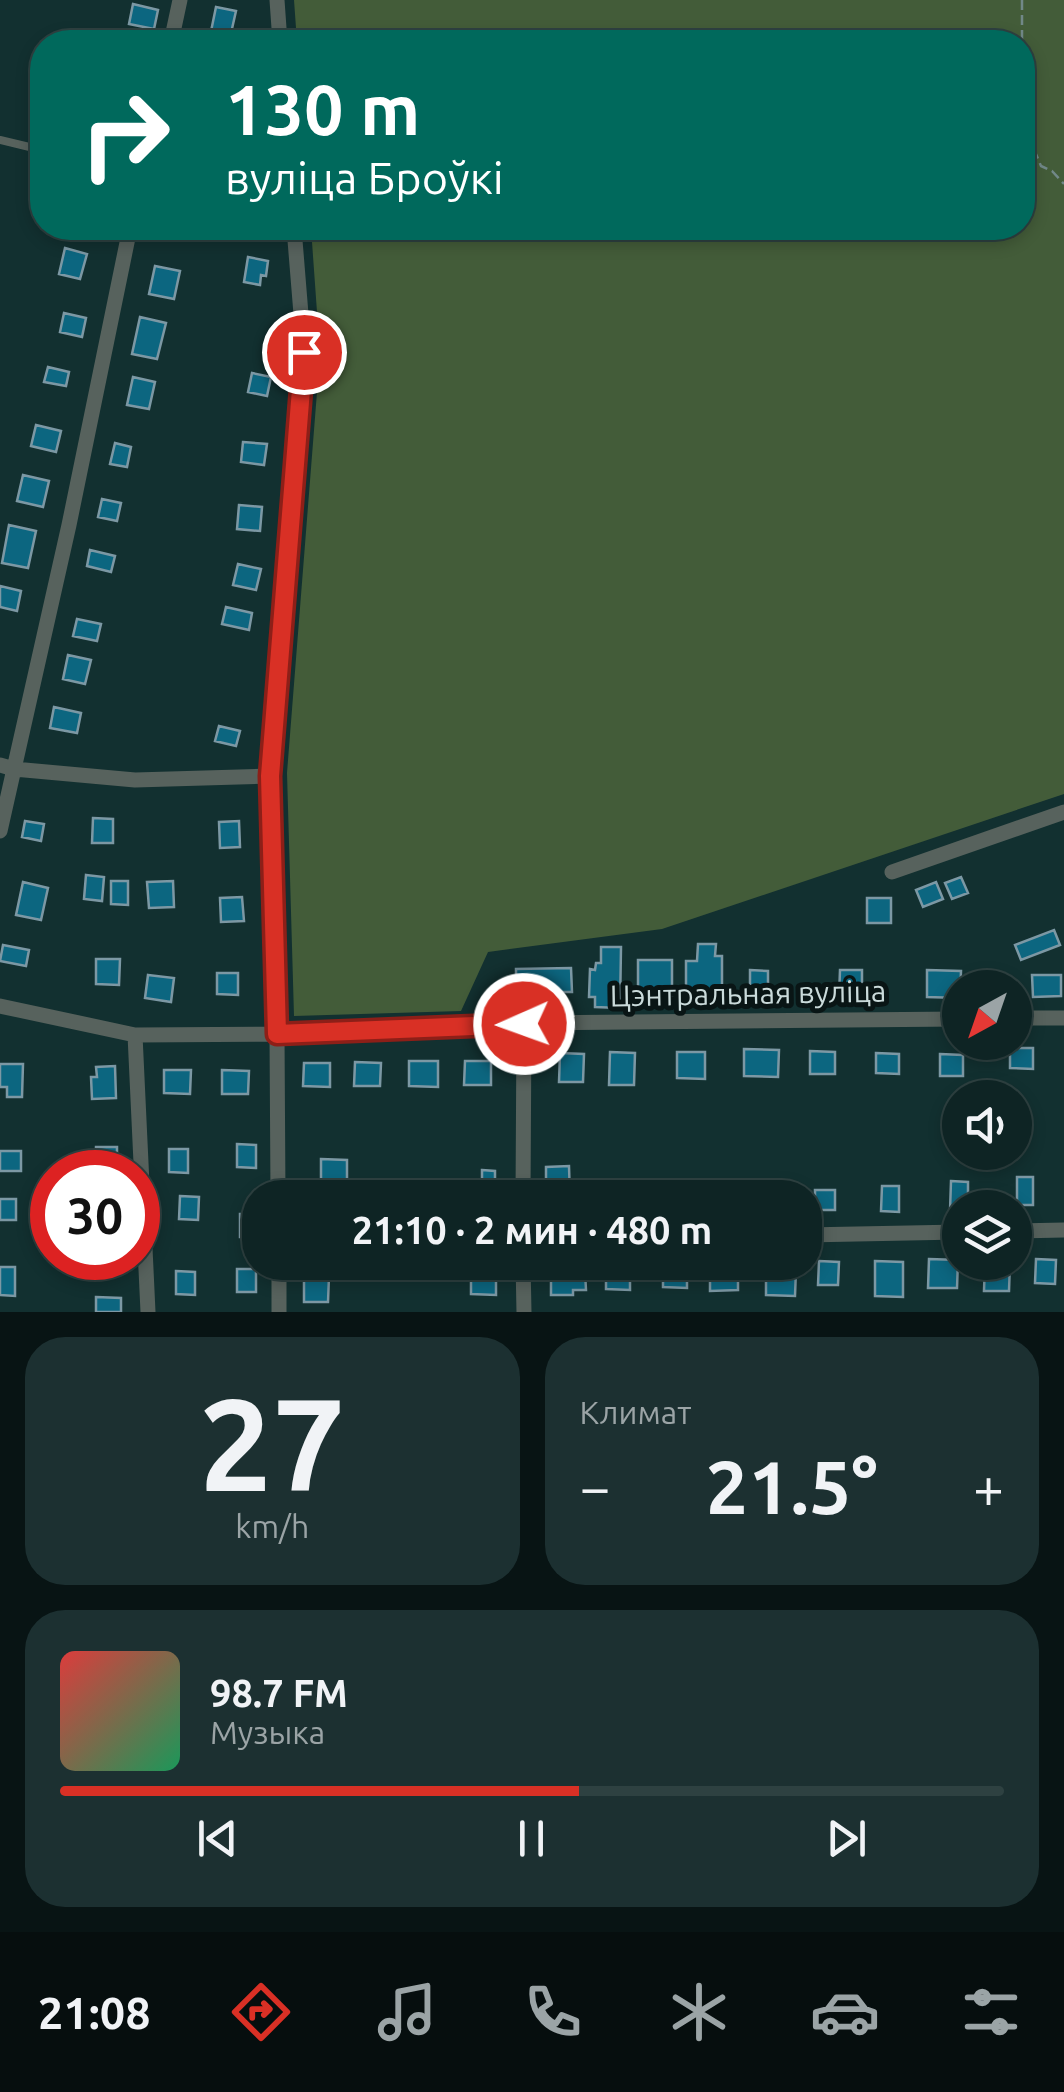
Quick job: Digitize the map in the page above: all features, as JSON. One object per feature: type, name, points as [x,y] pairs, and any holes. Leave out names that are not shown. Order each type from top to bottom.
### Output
[{"type":"street","points":[[174,30],[180,0]]},
{"type":"street","points":[[278,0],[279,30]]},
{"type":"street","points":[[0,831],[7,767],[69,525],[128,240]]},
{"type":"street","points":[[278,1180],[270,776],[304,352],[295,240]]},
{"type":"street","points":[[7,767],[135,780],[270,776]]},
{"type":"street","points":[[892,872],[1064,812]]},
{"type":"street","name":"Цэнтральная вуліца","points":[[0,1006],[135,1035],[277,1034],[524,1024],[942,1019]]},
{"type":"street","points":[[1032,1018],[1064,1018]]},
{"type":"street","points":[[523,1180],[524,1024]]},
{"type":"street","points":[[135,1035],[148,1312]]},
{"type":"street","points":[[1032,1231],[1064,1230]]},
{"type":"street","points":[[822,1235],[942,1232]]},
{"type":"street","points":[[279,1280],[279,1312]]},
{"type":"street","points":[[524,1280],[524,1312]]},
{"type":"lane","points":[[0,140],[30,147]]},
{"type":"path","points":[[1022,0],[1022,30]]},
{"type":"path","points":[[1035,152],[1041,166],[1064,184]]},
{"type":"green space","points":[[294,0],[1064,0],[1064,794],[662,929],[488,952],[461,1011],[294,1016],[287,773],[320,354],[312,240],[1035,240],[1035,30],[296,30]]},
{"type":"building","points":[[133,4],[158,10],[154,29],[129,24]]},
{"type":"building","points":[[216,7],[236,11],[232,30],[211,30]]},
{"type":"building","points":[[65,248],[87,254],[80,279],[59,274]]},
{"type":"building","points":[[248,257],[268,261],[260,285],[244,282]]},
{"type":"building","points":[[155,266],[180,271],[174,299],[149,294]]},
{"type":"building","points":[[64,313],[86,318],[82,337],[60,332]]},
{"type":"building","points":[[140,317],[166,323],[157,359],[132,354]]},
{"type":"building","points":[[48,367],[69,372],[66,386],[44,382]]},
{"type":"building","points":[[252,373],[271,377],[267,396],[248,392]]},
{"type":"building","points":[[133,377],[155,382],[149,409],[127,405]]},
{"type":"building","points":[[36,425],[61,431],[56,452],[31,446]]},
{"type":"building","points":[[243,442],[267,444],[264,465],[241,462]]},
{"type":"building","points":[[115,443],[131,447],[127,467],[110,464]]},
{"type":"building","points":[[23,475],[49,481],[43,507],[17,501]]},
{"type":"building","points":[[102,499],[121,503],[117,521],[98,517]]},
{"type":"building","points":[[239,505],[262,507],[260,531],[237,529]]},
{"type":"building","points":[[9,525],[36,531],[28,568],[2,563]]},
{"type":"building","points":[[90,550],[115,556],[111,572],[87,566]]},
{"type":"building","points":[[238,564],[261,569],[256,590],[233,585]]},
{"type":"building","points":[[0,586],[21,591],[17,611],[0,607]]},
{"type":"building","points":[[226,607],[252,613],[249,630],[222,624]]},
{"type":"building","points":[[77,619],[101,624],[97,641],[73,636]]},
{"type":"building","points":[[68,655],[91,660],[85,684],[63,679]]},
{"type":"building","points":[[54,707],[81,713],[77,733],[50,728]]},
{"type":"building","points":[[219,726],[240,731],[236,746],[215,741]]},
{"type":"building","points":[[93,818],[113,819],[113,843],[92,843]]},
{"type":"building","points":[[25,821],[44,824],[41,841],[22,837]]},
{"type":"building","points":[[239,821],[240,847],[220,848],[219,822]]},
{"type":"building","points":[[86,875],[104,877],[102,901],[84,899]]},
{"type":"building","points":[[961,877],[968,893],[952,899],[945,883]]},
{"type":"building","points":[[111,881],[128,881],[128,905],[111,904]]},
{"type":"building","points":[[173,881],[174,907],[149,908],[147,882]]},
{"type":"building","points":[[23,882],[48,888],[41,920],[16,915]]},
{"type":"building","points":[[936,882],[943,899],[923,907],[916,890]]},
{"type":"building","points":[[242,897],[244,921],[221,922],[220,898]]},
{"type":"building","points":[[867,898],[891,898],[891,923],[867,923]]},
{"type":"building","points":[[1054,930],[1060,945],[1021,960],[1015,945]]},
{"type":"building","points":[[698,944],[716,944],[715,956],[722,956],[722,991],[686,990],[686,961],[697,961]]},
{"type":"building","points":[[3,945],[29,950],[26,966],[0,961]]},
{"type":"building","points":[[601,947],[621,947],[620,1008],[595,1007],[595,997],[589,997],[590,969],[595,970],[596,963],[601,963]]},
{"type":"building","points":[[96,959],[120,959],[119,985],[96,984]]},
{"type":"building","points":[[638,960],[672,960],[672,996],[638,996]]},
{"type":"building","points":[[571,968],[572,992],[563,992],[563,1002],[516,1003],[516,969]]},
{"type":"building","points":[[750,970],[768,971],[768,999],[750,998]]},
{"type":"building","points":[[840,970],[862,970],[862,997],[839,997]]},
{"type":"building","points":[[927,970],[942,970],[942,997],[927,997]]},
{"type":"building","points":[[217,973],[238,973],[238,995],[217,994]]},
{"type":"building","points":[[148,975],[174,978],[171,1002],[145,998]]},
{"type":"building","points":[[1032,975],[1061,975],[1061,996],[1033,997]]},
{"type":"building","points":[[1033,1048],[1033,1069],[1010,1068],[1010,1060],[1032,1060]]},
{"type":"building","points":[[744,1049],[779,1050],[778,1077],[744,1076]]},
{"type":"building","points":[[810,1051],[835,1052],[835,1074],[810,1074]]},
{"type":"building","points":[[610,1052],[635,1053],[634,1085],[609,1085]]},
{"type":"building","points":[[677,1052],[705,1052],[705,1079],[677,1078]]},
{"type":"building","points":[[560,1053],[584,1054],[583,1082],[559,1082]]},
{"type":"building","points":[[876,1053],[899,1054],[899,1074],[876,1073]]},
{"type":"building","points":[[940,1054],[942,1060],[963,1060],[963,1076],[940,1076]]},
{"type":"building","points":[[409,1061],[438,1061],[438,1087],[409,1086]]},
{"type":"building","points":[[465,1061],[491,1061],[491,1085],[464,1085]]},
{"type":"building","points":[[355,1062],[381,1063],[380,1086],[354,1086]]},
{"type":"building","points":[[304,1063],[330,1063],[330,1087],[303,1086]]},
{"type":"building","points":[[0,1064],[23,1064],[22,1097],[7,1097],[7,1087],[0,1087]]},
{"type":"building","points":[[115,1066],[116,1098],[92,1099],[91,1077],[97,1077],[96,1067]]},
{"type":"building","points":[[164,1070],[191,1070],[190,1094],[164,1093]]},
{"type":"building","points":[[222,1070],[249,1071],[248,1094],[222,1094]]},
{"type":"building","points":[[237,1144],[256,1145],[256,1168],[237,1167]]},
{"type":"building","points":[[96,1147],[117,1147],[117,1150]]},
{"type":"building","points":[[169,1149],[188,1149],[188,1173],[169,1172]]},
{"type":"building","points":[[0,1151],[21,1151],[21,1171],[0,1171]]},
{"type":"building","points":[[321,1159],[347,1160],[347,1180],[321,1180]]},
{"type":"building","points":[[569,1166],[569,1180],[546,1180],[546,1167]]},
{"type":"building","points":[[482,1170],[495,1171],[495,1180],[482,1180]]},
{"type":"building","points":[[1017,1177],[1033,1177],[1033,1205],[1032,1190],[1017,1190]]},
{"type":"building","points":[[951,1181],[968,1182],[968,1190],[951,1190]]},
{"type":"building","points":[[882,1186],[899,1186],[899,1212],[881,1211]]},
{"type":"building","points":[[822,1190],[835,1190],[835,1210],[822,1210]]},
{"type":"building","points":[[180,1196],[199,1197],[198,1220],[179,1219]]},
{"type":"building","points":[[0,1199],[16,1199],[16,1220],[0,1220]]},
{"type":"building","points":[[929,1259],[942,1259],[942,1280],[957,1280],[957,1288],[928,1288]]},
{"type":"building","points":[[1036,1259],[1056,1260],[1055,1284],[1035,1283]]},
{"type":"building","points":[[822,1261],[839,1262],[838,1285],[818,1285],[822,1280]]},
{"type":"building","points":[[875,1261],[903,1262],[903,1297],[875,1296]]},
{"type":"building","points":[[0,1267],[15,1267],[15,1296],[0,1295]]},
{"type":"building","points":[[237,1269],[242,1269],[242,1280],[256,1280],[256,1292],[237,1292]]},
{"type":"building","points":[[176,1271],[195,1272],[195,1295],[176,1294]]},
{"type":"building","points":[[304,1280],[329,1280],[328,1302],[304,1302]]},
{"type":"building","points":[[471,1280],[496,1280],[496,1295],[471,1294]]},
{"type":"building","points":[[551,1280],[585,1280],[586,1290],[573,1290],[573,1295],[551,1295]]},
{"type":"building","points":[[606,1280],[630,1280],[630,1290],[606,1289]]},
{"type":"building","points":[[663,1280],[687,1280],[687,1288],[663,1287]]},
{"type":"building","points":[[710,1280],[738,1280],[738,1290],[710,1291]]},
{"type":"building","points":[[766,1280],[796,1280],[795,1296],[766,1295]]},
{"type":"building","points":[[984,1280],[1009,1280],[1009,1291],[984,1291]]},
{"type":"building","points":[[96,1297],[121,1298],[121,1312],[96,1312]]},
{"type":"route","points":[[304,352],[270,776],[277,1034],[524,1024]]}]
